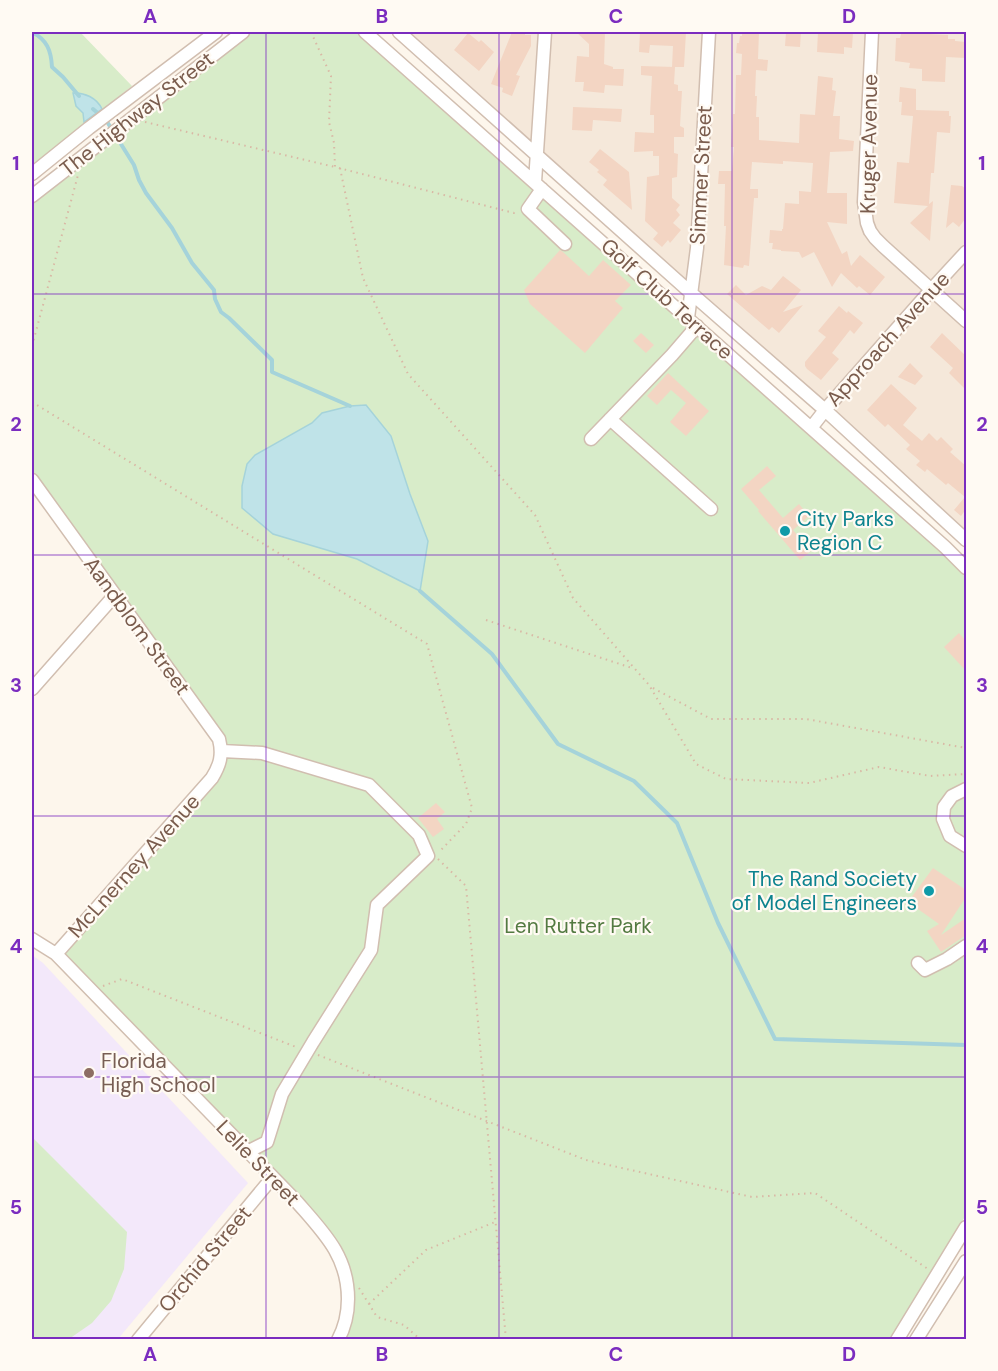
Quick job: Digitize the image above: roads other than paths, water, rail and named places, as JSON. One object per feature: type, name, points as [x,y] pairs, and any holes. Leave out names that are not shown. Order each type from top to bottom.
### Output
[{"type":"street","name":"The Highway Street","points":[[32,174],[216,32]]},
{"type":"street","name":"The Highway Street","points":[[32,196],[243,32]]},
{"type":"street","name":"Golf Club Terrace","points":[[365,32],[966,568]]},
{"type":"street","name":"Golf Club Terrace","points":[[399,32],[825,410],[966,540]]},
{"type":"street","points":[[545,32],[538,154],[539,185],[528,210],[566,244]]},
{"type":"street","name":"Simmer Street","points":[[692,322],[691,292],[698,248],[709,32]]},
{"type":"street","name":"Kruger Avenue","points":[[872,32],[864,202],[870,231],[966,321]]},
{"type":"street","name":"Approach Avenue","points":[[811,428],[966,252]]},
{"type":"street","points":[[591,439],[672,355],[692,322]]},
{"type":"street","points":[[610,419],[711,509]]},
{"type":"street","name":"Aandblom Street","points":[[32,480],[219,740],[222,751]]},
{"type":"street","points":[[32,689],[116,595]]},
{"type":"street","points":[[222,751],[262,753],[369,785],[419,835],[428,856],[377,905],[371,950],[282,1094],[267,1142],[247,1152]]},
{"type":"street","name":"McLnerney Avenue","points":[[56,954],[212,778],[222,751]]},
{"type":"street","points":[[966,789],[952,796],[944,807],[943,819],[950,836],[966,846]]},
{"type":"street","name":"Lelie Street","points":[[32,939],[56,954],[297,1202],[320,1229],[341,1261],[347,1288],[347,1311],[338,1340]]},
{"type":"street","points":[[918,963],[925,970],[966,946]]},
{"type":"street","name":"Orchid Street","points":[[138,1340],[272,1178]]},
{"type":"street","points":[[897,1340],[966,1227]]},
{"type":"street","points":[[916,1340],[966,1261]]},
{"type":"water","points":[[73,93],[90,96],[102,109],[84,122],[83,113],[76,106]]},
{"type":"water","points":[[366,405],[391,436],[428,541],[420,591],[357,559],[273,534],[242,508],[242,486],[247,464],[255,455],[312,423],[322,413],[350,406]]},
{"type":"waterway","points":[[32,32],[47,46],[51,55],[52,67],[79,96]]},
{"type":"waterway","points":[[93,109],[106,120],[134,165],[146,193],[172,228],[192,263],[214,290],[221,312],[272,360],[272,372],[350,406]]},
{"type":"waterway","points":[[420,591],[492,654],[558,744],[634,781],[677,823],[718,923],[775,1039],[966,1045]]},
{"type":"place","name":"City Parks Region C","points":[[785,531]]},
{"type":"place","name":"The Rand Society of Model Engineers","points":[[929,891]]},
{"type":"place","name":"Florida High School","points":[[89,1073]]},
{"type":"park label","name":"Len Rutter Park","points":[[578,926]]}]
